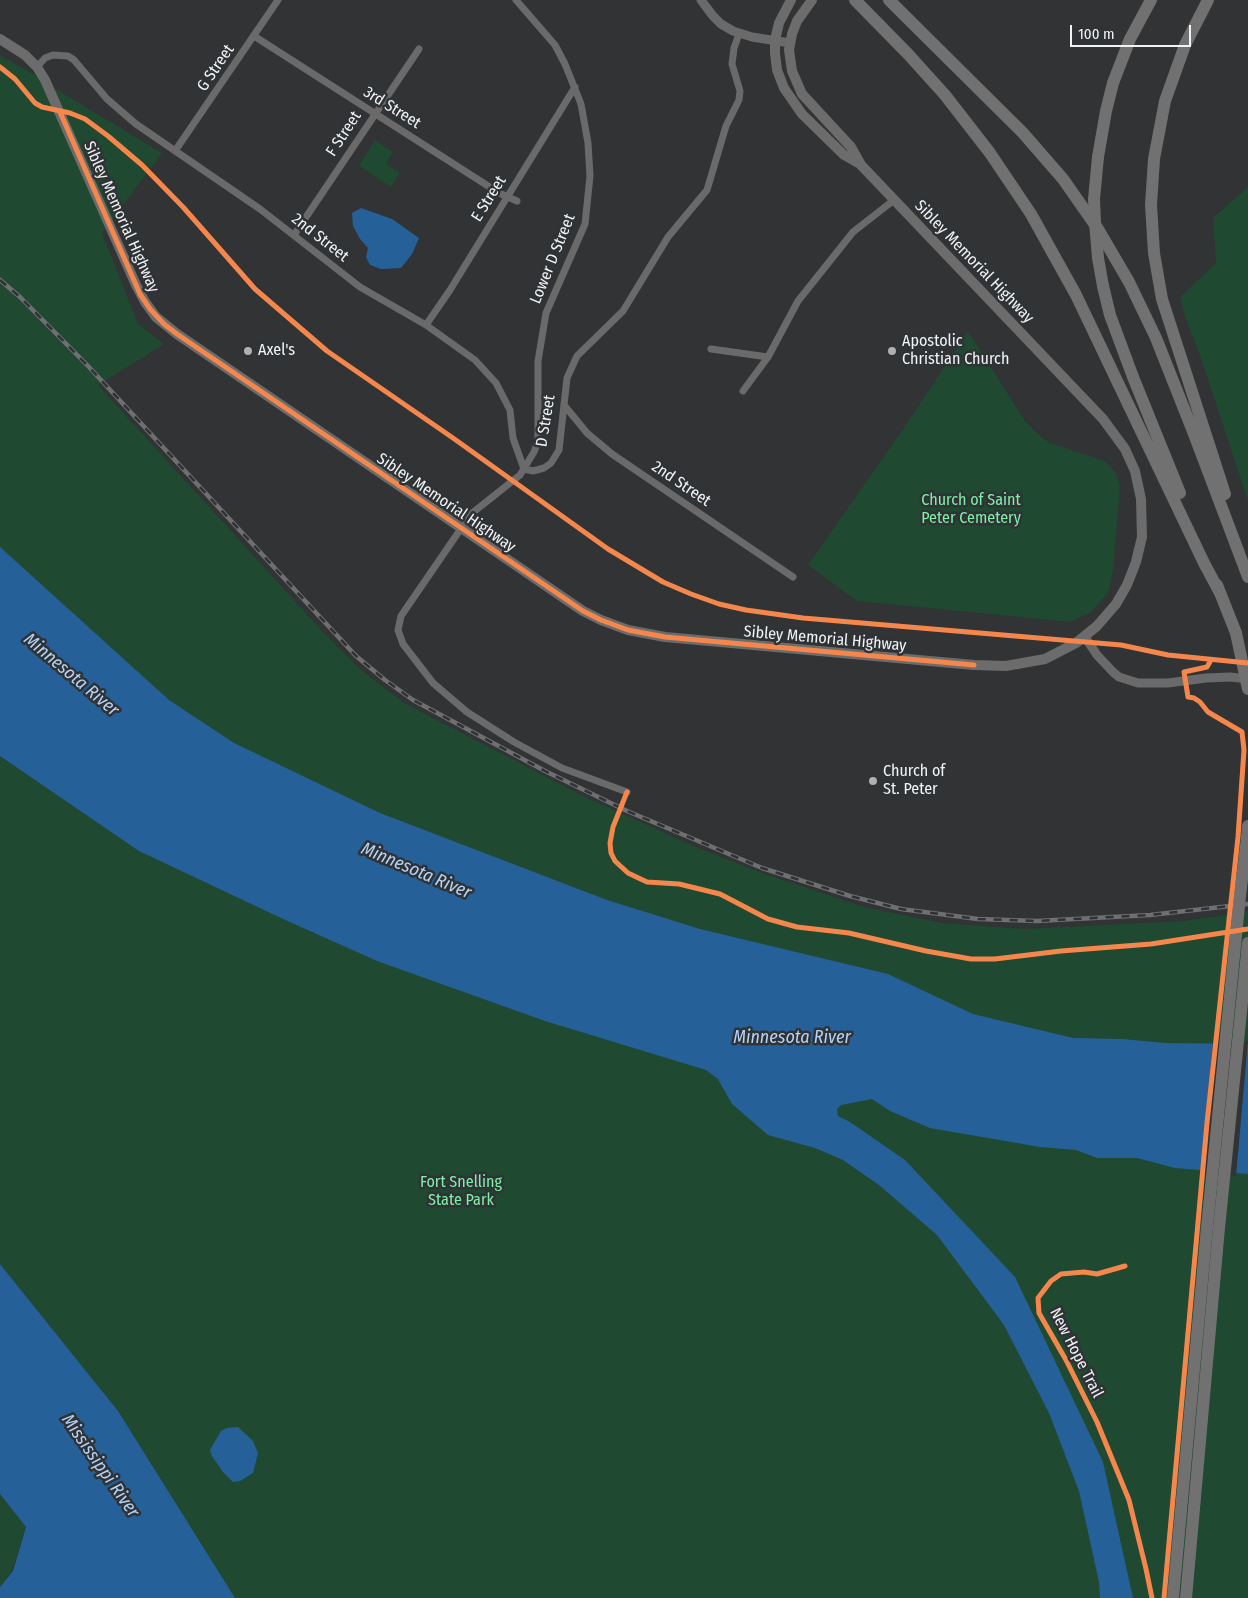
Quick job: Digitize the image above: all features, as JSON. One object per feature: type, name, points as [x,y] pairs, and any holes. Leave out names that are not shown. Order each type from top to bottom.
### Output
[{"type":"highway","points":[[855,0],[908,54],[944,95],[990,153],[1031,214],[1076,294],[1220,593]]},
{"type":"highway","points":[[888,0],[1023,133],[1059,174],[1098,229],[1129,282],[1156,338],[1248,577]]},
{"type":"highway","points":[[1151,0],[1130,39],[1113,83],[1106,111],[1098,157],[1094,199],[1098,258],[1110,315],[1236,633],[1248,689]]},
{"type":"highway","points":[[1208,0],[1194,24],[1176,67],[1162,112],[1152,182],[1153,242],[1158,276],[1169,322],[1226,495],[1248,573]]},
{"type":"highway","points":[[1173,1598],[1207,1227],[1247,832]]},
{"type":"highway","points":[[1186,1598],[1219,1228],[1248,943]]},
{"type":"main road","points":[[791,0],[779,23],[776,40],[777,70],[784,88],[802,114],[844,154],[861,165]]},
{"type":"main road","points":[[812,0],[797,21],[790,43],[790,63],[797,86],[809,103],[851,148],[861,165]]},
{"type":"main road","name":"Sibley Memorial Highway","points":[[0,39],[19,50],[37,67],[45,80],[136,285],[156,317],[177,334],[583,611],[611,624],[649,635],[994,666],[1019,664],[1045,658],[1085,637],[1116,604],[1127,585],[1136,562],[1142,537],[1142,512],[1138,484],[1130,460],[1119,439],[1103,419],[861,165]]},
{"type":"street","name":"G Street","points":[[175,151],[278,0]]},
{"type":"street","name":"Lower D Street","points":[[516,0],[555,45],[566,64],[584,117],[590,176],[584,224],[546,313],[538,361],[538,441],[524,469]]},
{"type":"street","points":[[701,0],[721,24],[739,34],[790,43]]},
{"type":"street","name":"D Street","points":[[524,469],[533,471],[544,468],[551,463],[559,450],[566,378],[577,356],[623,311],[668,237],[707,190],[726,126],[740,100],[740,91],[732,64],[734,48],[739,34]]},
{"type":"street","name":"3rd Street","points":[[254,36],[517,201]]},
{"type":"street","name":"F Street","points":[[294,235],[419,49]]},
{"type":"street","name":"2nd Street","points":[[37,67],[45,58],[53,55],[68,56],[78,64],[120,112],[254,205],[360,287],[426,325],[475,360],[496,383],[510,410],[513,438],[524,469]]},
{"type":"street","name":"E Street","points":[[426,325],[450,290],[574,87]]},
{"type":"street","points":[[743,391],[768,357],[798,301],[853,232],[894,200]]},
{"type":"street","points":[[711,349],[768,357]]},
{"type":"street","name":"2nd Street","points":[[564,404],[587,433],[612,454],[793,576]]},
{"type":"street","points":[[524,469],[514,481],[501,489],[471,514],[460,528],[402,616],[398,630],[403,644],[433,683],[467,712],[514,742],[562,768],[627,792]]},
{"type":"street","points":[[1085,637],[1097,655],[1113,672],[1138,683],[1168,683],[1214,678],[1248,679]]},
{"type":"green space","name":"Fort Snelling State Park","points":[[0,55],[162,153],[102,233],[138,324],[164,344],[98,385],[323,632],[360,669],[404,703],[585,797],[703,850],[765,874],[864,907],[942,923],[1023,929],[1184,921],[1248,912],[1248,1598],[235,1598],[118,1411],[0,1264]]},
{"type":"green space","points":[[375,140],[393,152],[386,164],[400,173],[391,187],[359,166]]},
{"type":"green space","points":[[1248,187],[1248,501],[1180,297],[1216,263],[1213,218]]},
{"type":"green space","name":"Church of Saint Peter Cemetery","points":[[968,331],[1025,421],[1041,437],[1050,443],[1105,461],[1116,473],[1120,486],[1113,571],[1108,593],[1091,612],[1071,622],[857,601],[808,565],[906,425]]},
{"type":"green space","points":[[0,1494],[26,1527],[12,1571],[0,1587]]},
{"type":"water","points":[[361,208],[392,219],[419,238],[412,254],[401,268],[381,269],[370,265],[366,257],[368,248],[360,239],[353,226],[352,213]]},
{"type":"water","name":"Minnesota River","points":[[0,547],[169,700],[234,743],[380,813],[607,900],[700,929],[888,974],[973,1014],[1073,1038],[1122,1039],[1165,1043],[1248,1044],[1248,1174],[1175,1168],[1137,1158],[1097,1158],[1076,1150],[1040,1147],[930,1128],[890,1111],[872,1099],[841,1105],[837,1109],[838,1116],[850,1122],[905,1160],[1015,1277],[1103,1462],[1133,1598],[1100,1598],[1099,1582],[1079,1491],[1049,1413],[1004,1325],[937,1235],[879,1185],[843,1160],[815,1148],[768,1135],[732,1104],[718,1079],[706,1070],[545,1021],[377,961],[139,851],[0,756]]},
{"type":"water","name":"Mississippi River","points":[[0,1264],[118,1411],[235,1598],[0,1598],[0,1587],[13,1571],[26,1527],[0,1494]]},
{"type":"water","points":[[238,1427],[253,1441],[258,1453],[253,1473],[240,1481],[233,1482],[223,1472],[210,1450],[221,1431],[227,1428]]},
{"type":"pier","points":[[1213,1041],[1248,1041],[1236,1176],[1201,1172]]},
{"type":"railway","points":[[0,280],[20,297],[88,366],[356,656],[413,700],[545,771],[627,811],[762,868],[850,896],[901,909],[978,919],[1037,921],[1150,915],[1248,904]]},
{"type":"cycle path","points":[[0,67],[15,79],[35,103],[42,107],[70,113],[85,119],[142,165],[183,207],[255,289],[327,351],[608,549],[663,582],[719,604],[803,618],[1121,645],[1168,655],[1248,663]]},
{"type":"cycle path","points":[[60,112],[140,294],[150,309],[164,324],[583,611],[628,630],[665,637],[974,665]]},
{"type":"cycle path","points":[[1164,1598],[1207,1123],[1238,837],[1244,750],[1242,732],[1208,712],[1194,698],[1188,697],[1184,672],[1207,667],[1211,660]]},
{"type":"cycle path","points":[[627,792],[613,827],[610,843],[611,853],[615,861],[628,873],[647,882],[679,884],[720,894],[768,919],[797,927],[849,933],[926,951],[971,959],[995,959],[1061,951],[1151,944],[1248,929]]},
{"type":"cycle path","name":"New Hope Trail","points":[[1125,1266],[1097,1274],[1084,1272],[1061,1274],[1051,1281],[1038,1298],[1039,1313],[1066,1360],[1097,1422],[1129,1500],[1152,1598]]},
{"type":"place","name":"Axel's","points":[[248,351]]},
{"type":"place","name":"Apostolic Christian Church","points":[[892,351]]},
{"type":"place","name":"Church of St. Peter","points":[[873,781]]}]
